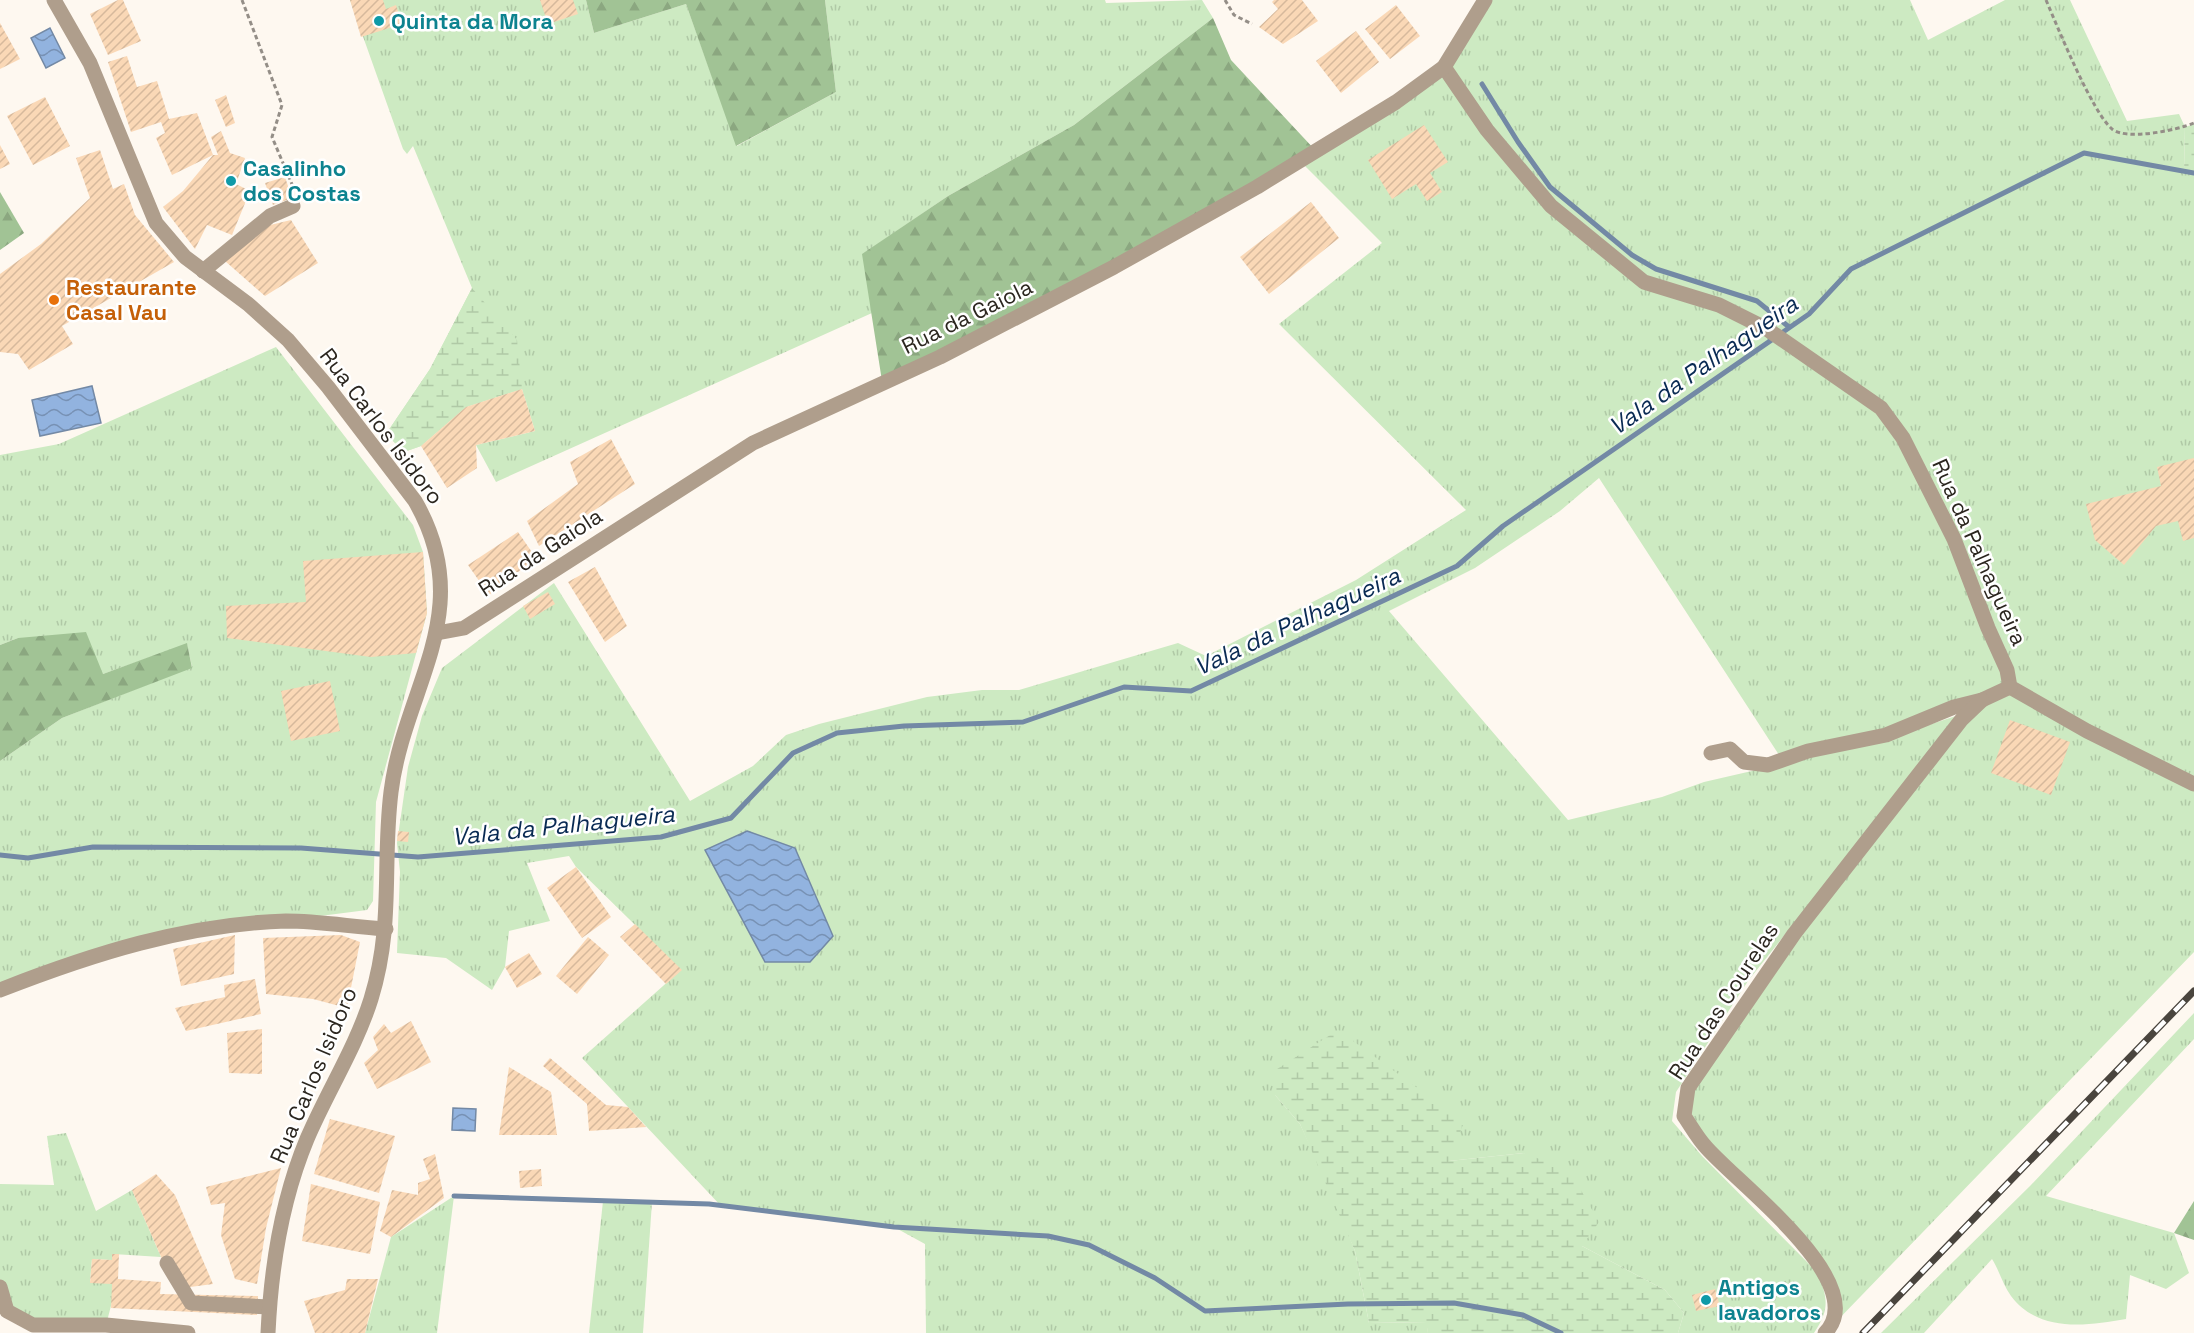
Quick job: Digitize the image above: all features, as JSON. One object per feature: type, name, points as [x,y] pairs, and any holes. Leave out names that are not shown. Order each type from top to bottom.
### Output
[{"type":"street","name":"Rua Carlos Isidoro","points":[[54,0],[90,63],[156,224],[185,256],[248,304],[301,354],[415,501],[426,520],[436,552],[440,592],[437,633],[395,766],[388,842],[389,879],[386,929],[371,1000],[297,1166],[278,1245],[269,1307],[268,1333]]},
{"type":"street","name":"Rua da Gaiola","points":[[437,633],[464,628],[753,443],[940,357],[1113,267],[1247,192],[1396,102],[1444,67],[1485,0]]},
{"type":"street","name":"Rua da Palhagueira","points":[[1444,67],[1487,130],[1551,206],[1644,282],[1719,305],[1767,329],[1881,408],[1903,438],[1954,539],[1988,628],[2007,670],[2010,687]]},
{"type":"street","points":[[203,271],[270,216],[292,206]]},
{"type":"street","points":[[1711,753],[1730,749],[1744,762],[1767,765],[1809,751],[1886,735],[1954,707],[1982,700],[2010,687],[2086,731],[2194,784]]},
{"type":"street","name":"Rua das Courelas","points":[[1825,1333],[1831,1327],[1836,1304],[1830,1282],[1809,1251],[1705,1146],[1684,1116],[1688,1088],[1794,934],[1962,719],[1982,700]]},
{"type":"street","points":[[0,990],[109,950],[202,928],[288,921],[386,929]]},
{"type":"street","points":[[167,1263],[191,1303],[269,1307]]},
{"type":"street","points":[[0,1287],[7,1311],[33,1325],[106,1325],[188,1333]]},
{"type":"path","points":[[242,0],[282,105],[272,137],[297,195],[292,206]]},
{"type":"path","points":[[1225,0],[1234,15],[1252,24]]},
{"type":"path","points":[[2046,0],[2095,105],[2113,130],[2133,135],[2194,123]]},
{"type":"green space","points":[[350,0],[586,0],[594,33],[686,4],[737,146],[836,92],[825,0],[1105,0],[1106,3],[1202,0],[1213,18],[1074,125],[948,196],[863,254],[872,313],[496,482],[476,445],[535,431],[522,389],[466,407],[421,446],[404,452],[386,434],[430,369],[472,288],[413,146],[407,154],[403,149]]},
{"type":"green space","points":[[586,0],[825,0],[836,92],[736,146],[686,4],[594,33]]},
{"type":"green space","points":[[1485,0],[1910,0],[1928,40],[2005,0],[2070,0],[2127,121],[2179,114],[2185,127],[2184,171],[2194,173],[2194,952],[1831,1327],[1830,1282],[1684,1116],[1688,1088],[1749,997],[1981,701],[1886,735],[1781,758],[1599,478],[1560,511],[1475,568],[1389,611],[1568,820],[1662,797],[1704,782],[1873,743],[1959,715],[1748,981],[1676,1092],[1672,1121],[1702,1156],[1817,1272],[1826,1303],[1823,1317],[1814,1333],[1678,1333],[1684,1313],[1665,1290],[1582,1246],[1524,1153],[1449,1161],[1275,1095],[1300,1124],[1330,1188],[1355,1251],[1369,1323],[1427,1322],[1428,1333],[926,1333],[925,1244],[894,1227],[721,1206],[582,1058],[681,970],[576,867],[569,856],[527,863],[550,921],[509,931],[505,967],[492,990],[446,958],[397,953],[400,872],[397,843],[408,767],[422,716],[442,668],[554,583],[690,801],[753,766],[786,735],[819,724],[927,697],[982,690],[1019,690],[1178,643],[1206,656],[1356,580],[1466,510],[1279,324],[1382,243],[1300,161],[1443,68]]},
{"type":"green space","points":[[1213,18],[1231,60],[1316,151],[1182,229],[882,381],[862,254],[948,196],[1074,125]]},
{"type":"green space","points":[[2194,124],[2194,173],[2184,171],[2185,127]]},
{"type":"green space","points":[[0,192],[24,233],[0,250]]},
{"type":"green space","points":[[472,288],[517,340],[522,389],[466,407],[421,446],[404,452],[386,434],[430,369]]},
{"type":"green space","points":[[276,347],[413,525],[423,552],[427,613],[376,802],[373,901],[367,910],[289,920],[202,925],[0,988],[0,761],[62,718],[192,667],[187,644],[103,674],[18,638],[0,645],[0,455],[59,444]]},
{"type":"green space","points":[[86,632],[103,674],[187,643],[192,668],[62,718],[0,761],[0,645],[18,638]]},
{"type":"green space","points":[[2194,1013],[2194,1039],[2046,1196],[2174,1233],[2189,1273],[2166,1289],[2130,1275],[2126,1319],[2095,1324],[2064,1324],[2035,1316],[2022,1308],[2008,1292],[1992,1259],[1924,1333],[1881,1333],[2030,1186]]},
{"type":"green space","points":[[1338,1030],[1464,1122],[1449,1161],[1524,1153],[1570,1171],[1599,1222],[1582,1246],[1665,1290],[1684,1313],[1678,1333],[1428,1333],[1426,1322],[1369,1323],[1355,1251],[1300,1124],[1275,1095],[1274,1071]]},
{"type":"green space","points":[[66,1133],[96,1211],[132,1190],[161,1257],[113,1254],[112,1260],[92,1259],[90,1282],[118,1279],[106,1325],[67,1327],[7,1311],[0,1287],[0,1184],[54,1185],[47,1136]]},
{"type":"green space","points":[[454,1196],[437,1333],[365,1333],[391,1237]]},
{"type":"green space","points":[[603,1201],[652,1202],[643,1333],[589,1333]]},
{"type":"green space","points":[[2194,1201],[2194,1240],[2174,1233]]},
{"type":"water","points":[[50,28],[65,58],[46,68],[31,38]]},
{"type":"water","points":[[92,386],[101,423],[40,436],[32,400]]},
{"type":"water","points":[[747,831],[795,848],[833,936],[810,962],[765,962],[705,850]]},
{"type":"water","points":[[453,1108],[476,1109],[475,1131],[452,1130]]},
{"type":"building","points":[[118,0],[123,0],[141,41],[108,55],[90,14]]},
{"type":"building","name":"Quinta da Mora","points":[[350,0],[383,0],[386,9],[396,5],[402,24],[361,37]]},
{"type":"building","points":[[540,0],[573,0],[578,14],[548,24]]},
{"type":"building","points":[[1274,0],[1302,0],[1318,21],[1283,44],[1259,27],[1278,9],[1272,2]]},
{"type":"building","points":[[1396,5],[1420,36],[1390,59],[1365,29]]},
{"type":"building","points":[[0,23],[20,59],[0,69]]},
{"type":"building","points":[[1356,31],[1379,62],[1341,93],[1316,61]]},
{"type":"building","points":[[127,56],[137,87],[157,81],[169,119],[197,113],[213,155],[172,175],[156,138],[165,133],[161,122],[131,132],[108,62]]},
{"type":"building","points":[[226,95],[235,123],[226,127],[215,100]]},
{"type":"building","points":[[45,97],[70,146],[33,165],[7,116]]},
{"type":"building","points":[[1424,125],[1448,162],[1430,173],[1442,192],[1427,201],[1416,184],[1392,199],[1368,160]]},
{"type":"building","points":[[221,131],[230,153],[245,158],[236,184],[250,191],[232,235],[207,225],[195,249],[163,207],[183,191],[213,155],[218,155],[211,137]]},
{"type":"building","points":[[0,145],[10,164],[0,169]]},
{"type":"building","name":"Restaurante Casal Vau","points":[[100,150],[113,189],[124,184],[135,215],[174,262],[62,326],[73,344],[29,370],[18,354],[0,352],[0,274],[41,244],[90,198],[76,158]]},
{"type":"building","points":[[285,177],[292,198],[273,205],[265,183]]},
{"type":"building","points":[[1311,202],[1339,238],[1269,294],[1240,257]]},
{"type":"building","points":[[291,220],[318,263],[265,296],[225,261],[266,226]]},
{"type":"building","points":[[522,389],[535,431],[476,445],[477,468],[447,488],[421,446],[466,407]]},
{"type":"building","points":[[611,439],[635,484],[539,546],[527,521],[578,484],[570,462]]},
{"type":"building","points":[[2194,458],[2194,538],[2183,541],[2178,521],[2156,526],[2124,565],[2095,540],[2086,504],[2161,486],[2157,467]]},
{"type":"building","points":[[518,532],[536,558],[489,595],[468,565]]},
{"type":"building","points":[[423,552],[427,613],[416,653],[371,657],[227,638],[226,606],[306,602],[303,561]]},
{"type":"building","points":[[595,567],[627,626],[605,642],[568,582]]},
{"type":"building","points":[[548,592],[555,604],[530,619],[523,606]]},
{"type":"building","points":[[330,681],[340,731],[291,741],[281,691]]},
{"type":"building","points":[[2010,720],[2070,742],[2051,795],[1991,773]]},
{"type":"building","points":[[398,831],[409,832],[408,842],[397,841]]},
{"type":"building","points":[[576,867],[611,917],[582,938],[547,888]]},
{"type":"building","points":[[635,924],[682,970],[666,984],[620,937]]},
{"type":"building","points":[[235,935],[234,974],[181,986],[173,949]]},
{"type":"building","points":[[341,935],[360,942],[347,1008],[313,999],[266,994],[263,938]]},
{"type":"building","points":[[588,937],[609,955],[577,994],[556,976]]},
{"type":"building","points":[[529,953],[542,974],[517,988],[505,967]]},
{"type":"building","points":[[255,979],[261,1014],[186,1031],[175,1008],[225,997],[224,985]]},
{"type":"building","points":[[411,1021],[431,1062],[377,1089],[364,1063],[378,1050],[373,1037],[384,1024],[391,1033]]},
{"type":"building","points":[[262,1029],[262,1074],[229,1073],[227,1033]]},
{"type":"building","points":[[550,1058],[606,1105],[628,1107],[646,1127],[589,1131],[587,1104],[543,1066]]},
{"type":"building","points":[[509,1067],[551,1092],[557,1135],[499,1135]]},
{"type":"building","points":[[330,1119],[395,1136],[379,1193],[314,1174]]},
{"type":"building","points":[[435,1154],[444,1198],[391,1237],[380,1231],[392,1190],[418,1195],[418,1183],[430,1179],[423,1159]]},
{"type":"building","points":[[281,1168],[266,1228],[257,1284],[235,1279],[221,1235],[225,1203],[211,1205],[206,1187]]},
{"type":"building","points":[[541,1169],[542,1186],[520,1188],[519,1171]]},
{"type":"building","points":[[156,1174],[175,1195],[213,1284],[175,1289],[132,1190]]},
{"type":"building","points":[[311,1184],[380,1202],[370,1254],[302,1241]]},
{"type":"building","points":[[112,1254],[119,1254],[118,1279],[161,1282],[160,1294],[258,1296],[257,1315],[111,1308],[112,1284],[90,1283],[92,1259],[112,1260]]},
{"type":"building","points":[[347,1279],[378,1279],[365,1333],[315,1333],[304,1301],[345,1290]]},
{"type":"building","name":"Antigos lavadoros","points":[[1715,1289],[1720,1306],[1696,1311],[1692,1295]]},
{"type":"waterway","points":[[1482,84],[1518,142],[1550,187],[1632,255],[1656,269],[1757,301],[1789,327]]},
{"type":"waterway","name":"Vala da Palhagueira","points":[[0,855],[28,858],[93,847],[301,848],[418,857],[661,837],[731,818],[793,753],[837,733],[904,726],[1023,722],[1124,687],[1191,691],[1457,566],[1503,526],[1809,314],[1851,269],[2084,153],[2194,173]]},
{"type":"waterway","points":[[454,1196],[709,1204],[894,1227],[1048,1236],[1089,1245],[1155,1278],[1205,1311],[1348,1304],[1454,1303],[1523,1315],[1561,1333]]},
{"type":"railway","points":[[1863,1333],[2194,991]]},
{"type":"place","name":"Quinta da Mora","points":[[379,21]]},
{"type":"place","name":"Casalinho dos Costas","points":[[231,181]]},
{"type":"place","name":"Restaurante Casal Vau","points":[[54,300]]},
{"type":"place","name":"Antigos lavadoros","points":[[1706,1300]]}]
